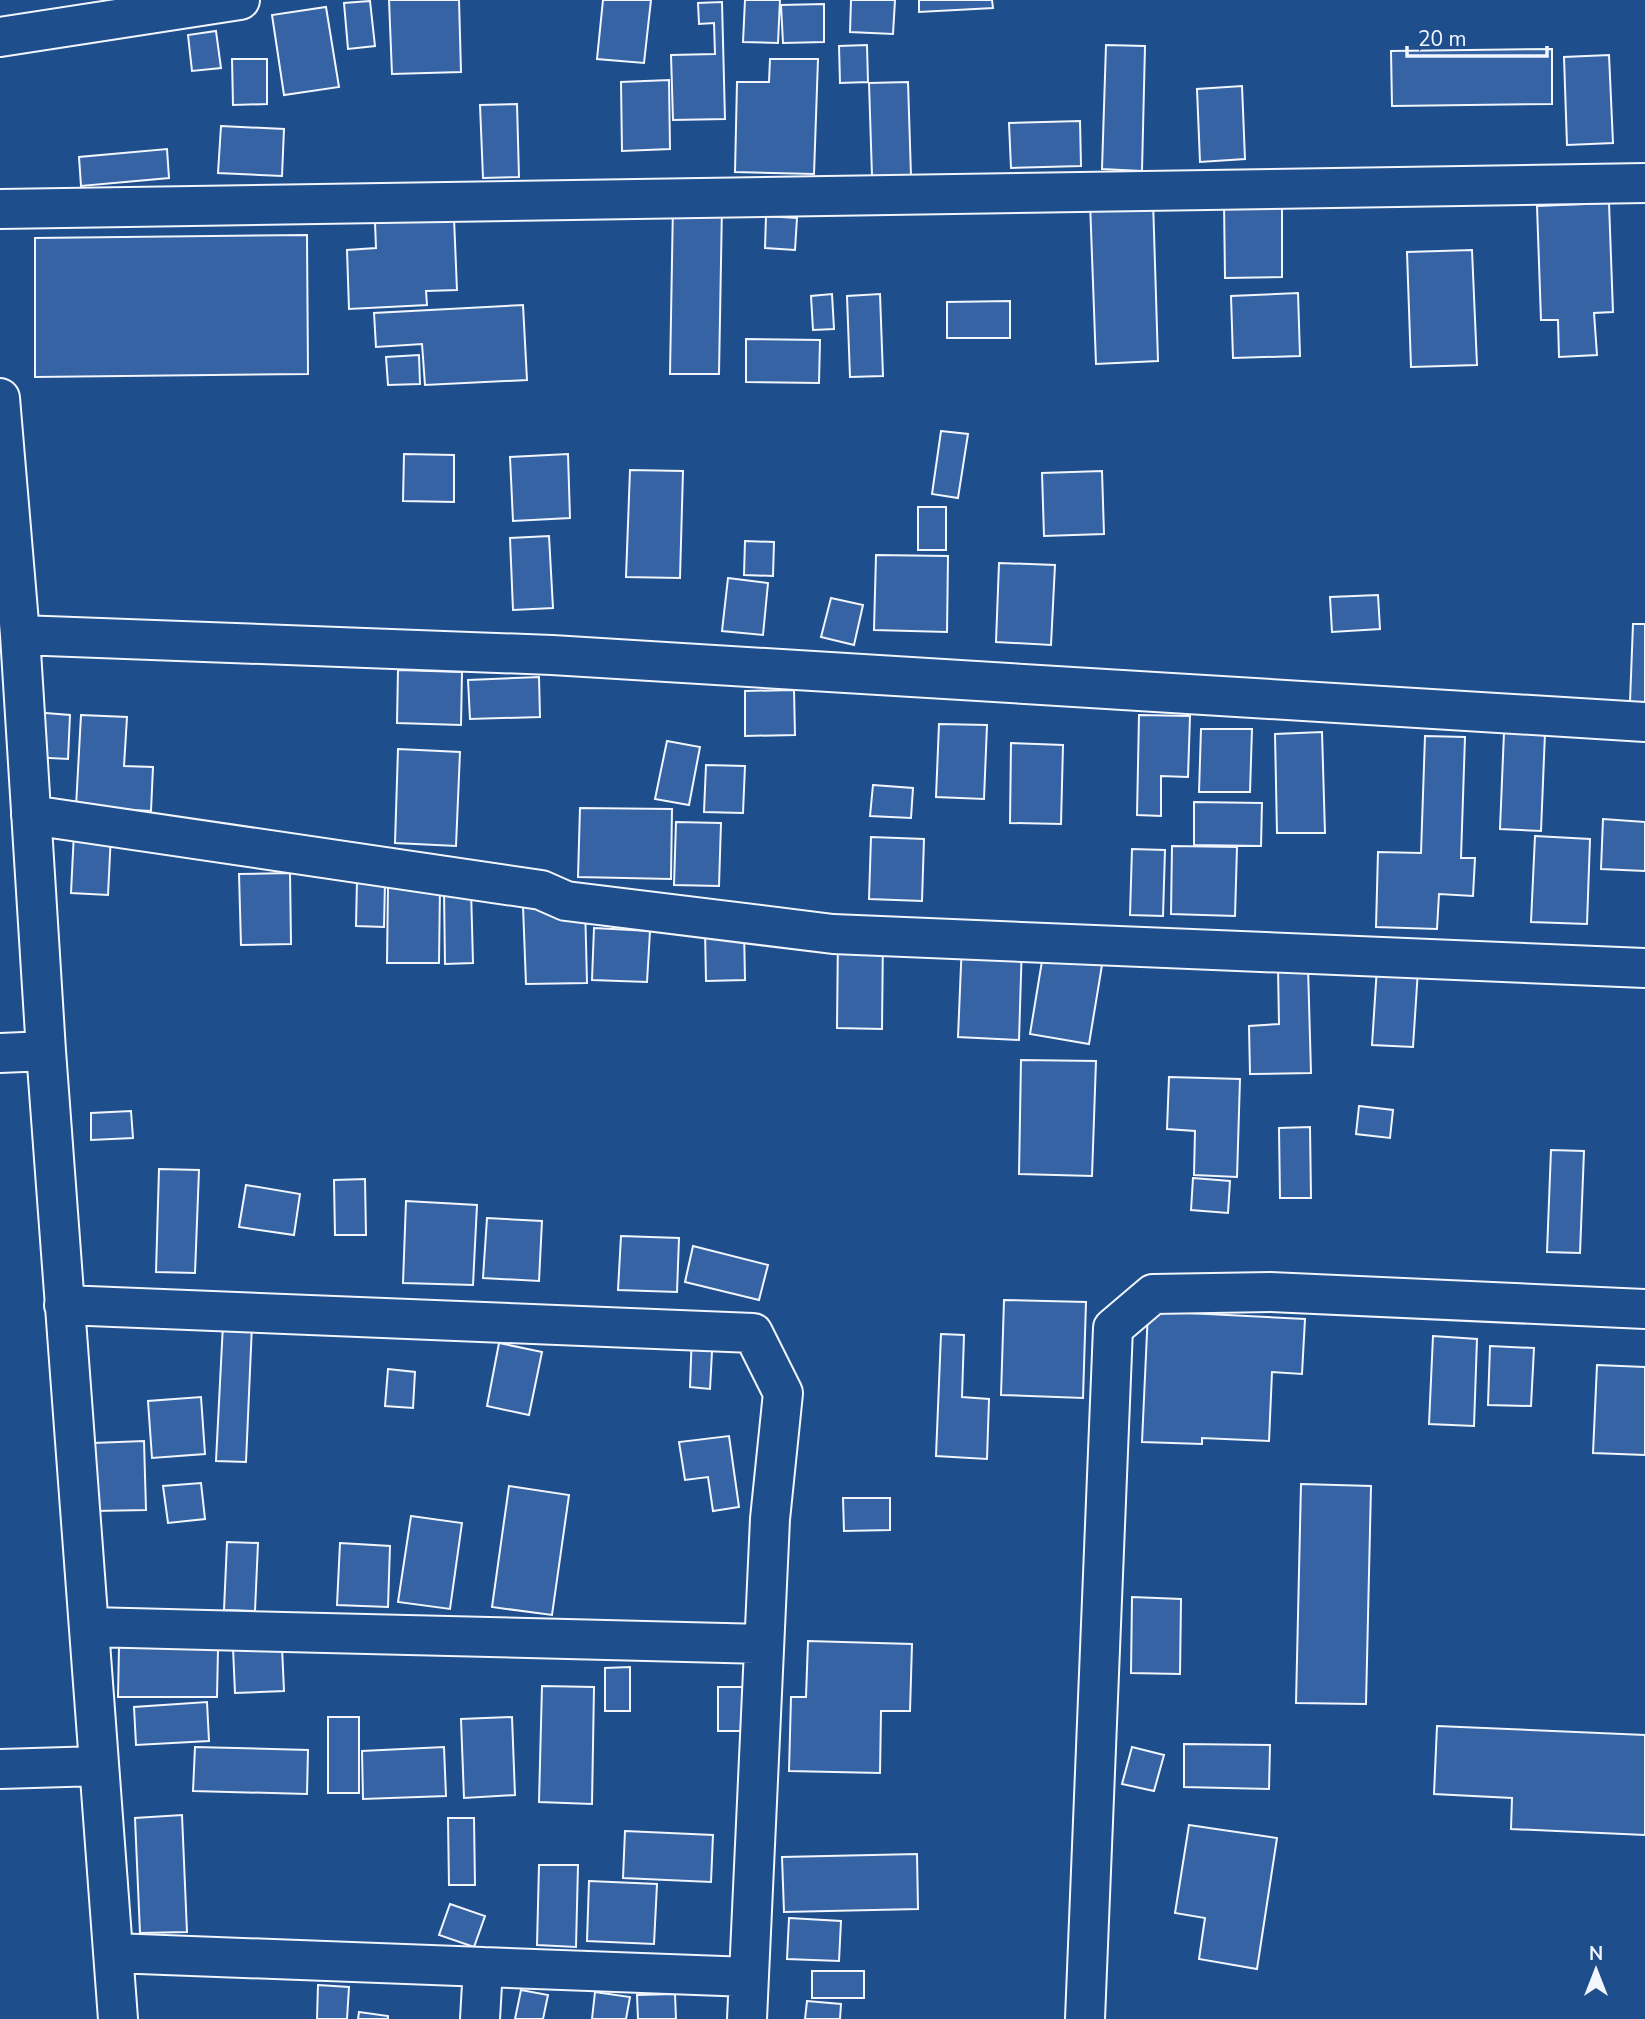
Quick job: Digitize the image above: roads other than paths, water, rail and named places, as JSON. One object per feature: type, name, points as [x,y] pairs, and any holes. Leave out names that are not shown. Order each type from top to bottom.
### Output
[{"type":"street","points":[[0,37],[240,0]]},
{"type":"street","points":[[0,209],[1645,183]]},
{"type":"street","points":[[0,398],[20,635],[64,1306],[118,2019]]},
{"type":"street","points":[[20,635],[552,655],[1645,722]]},
{"type":"street","points":[[31,815],[541,890],[566,901],[833,934],[1645,968]]},
{"type":"street","points":[[0,1053],[46,1051]]},
{"type":"street","points":[[1085,2019],[1113,1328],[1153,1294],[1270,1292],[1645,1309]]},
{"type":"street","points":[[64,1306],[753,1333],[783,1393],[770,1519],[747,2019]]},
{"type":"street","points":[[90,1627],[764,1644]]},
{"type":"street","points":[[0,1769],[99,1766]]},
{"type":"street","points":[[113,1953],[749,1977]]},
{"type":"street","points":[[480,2019],[484,1967]]}]
